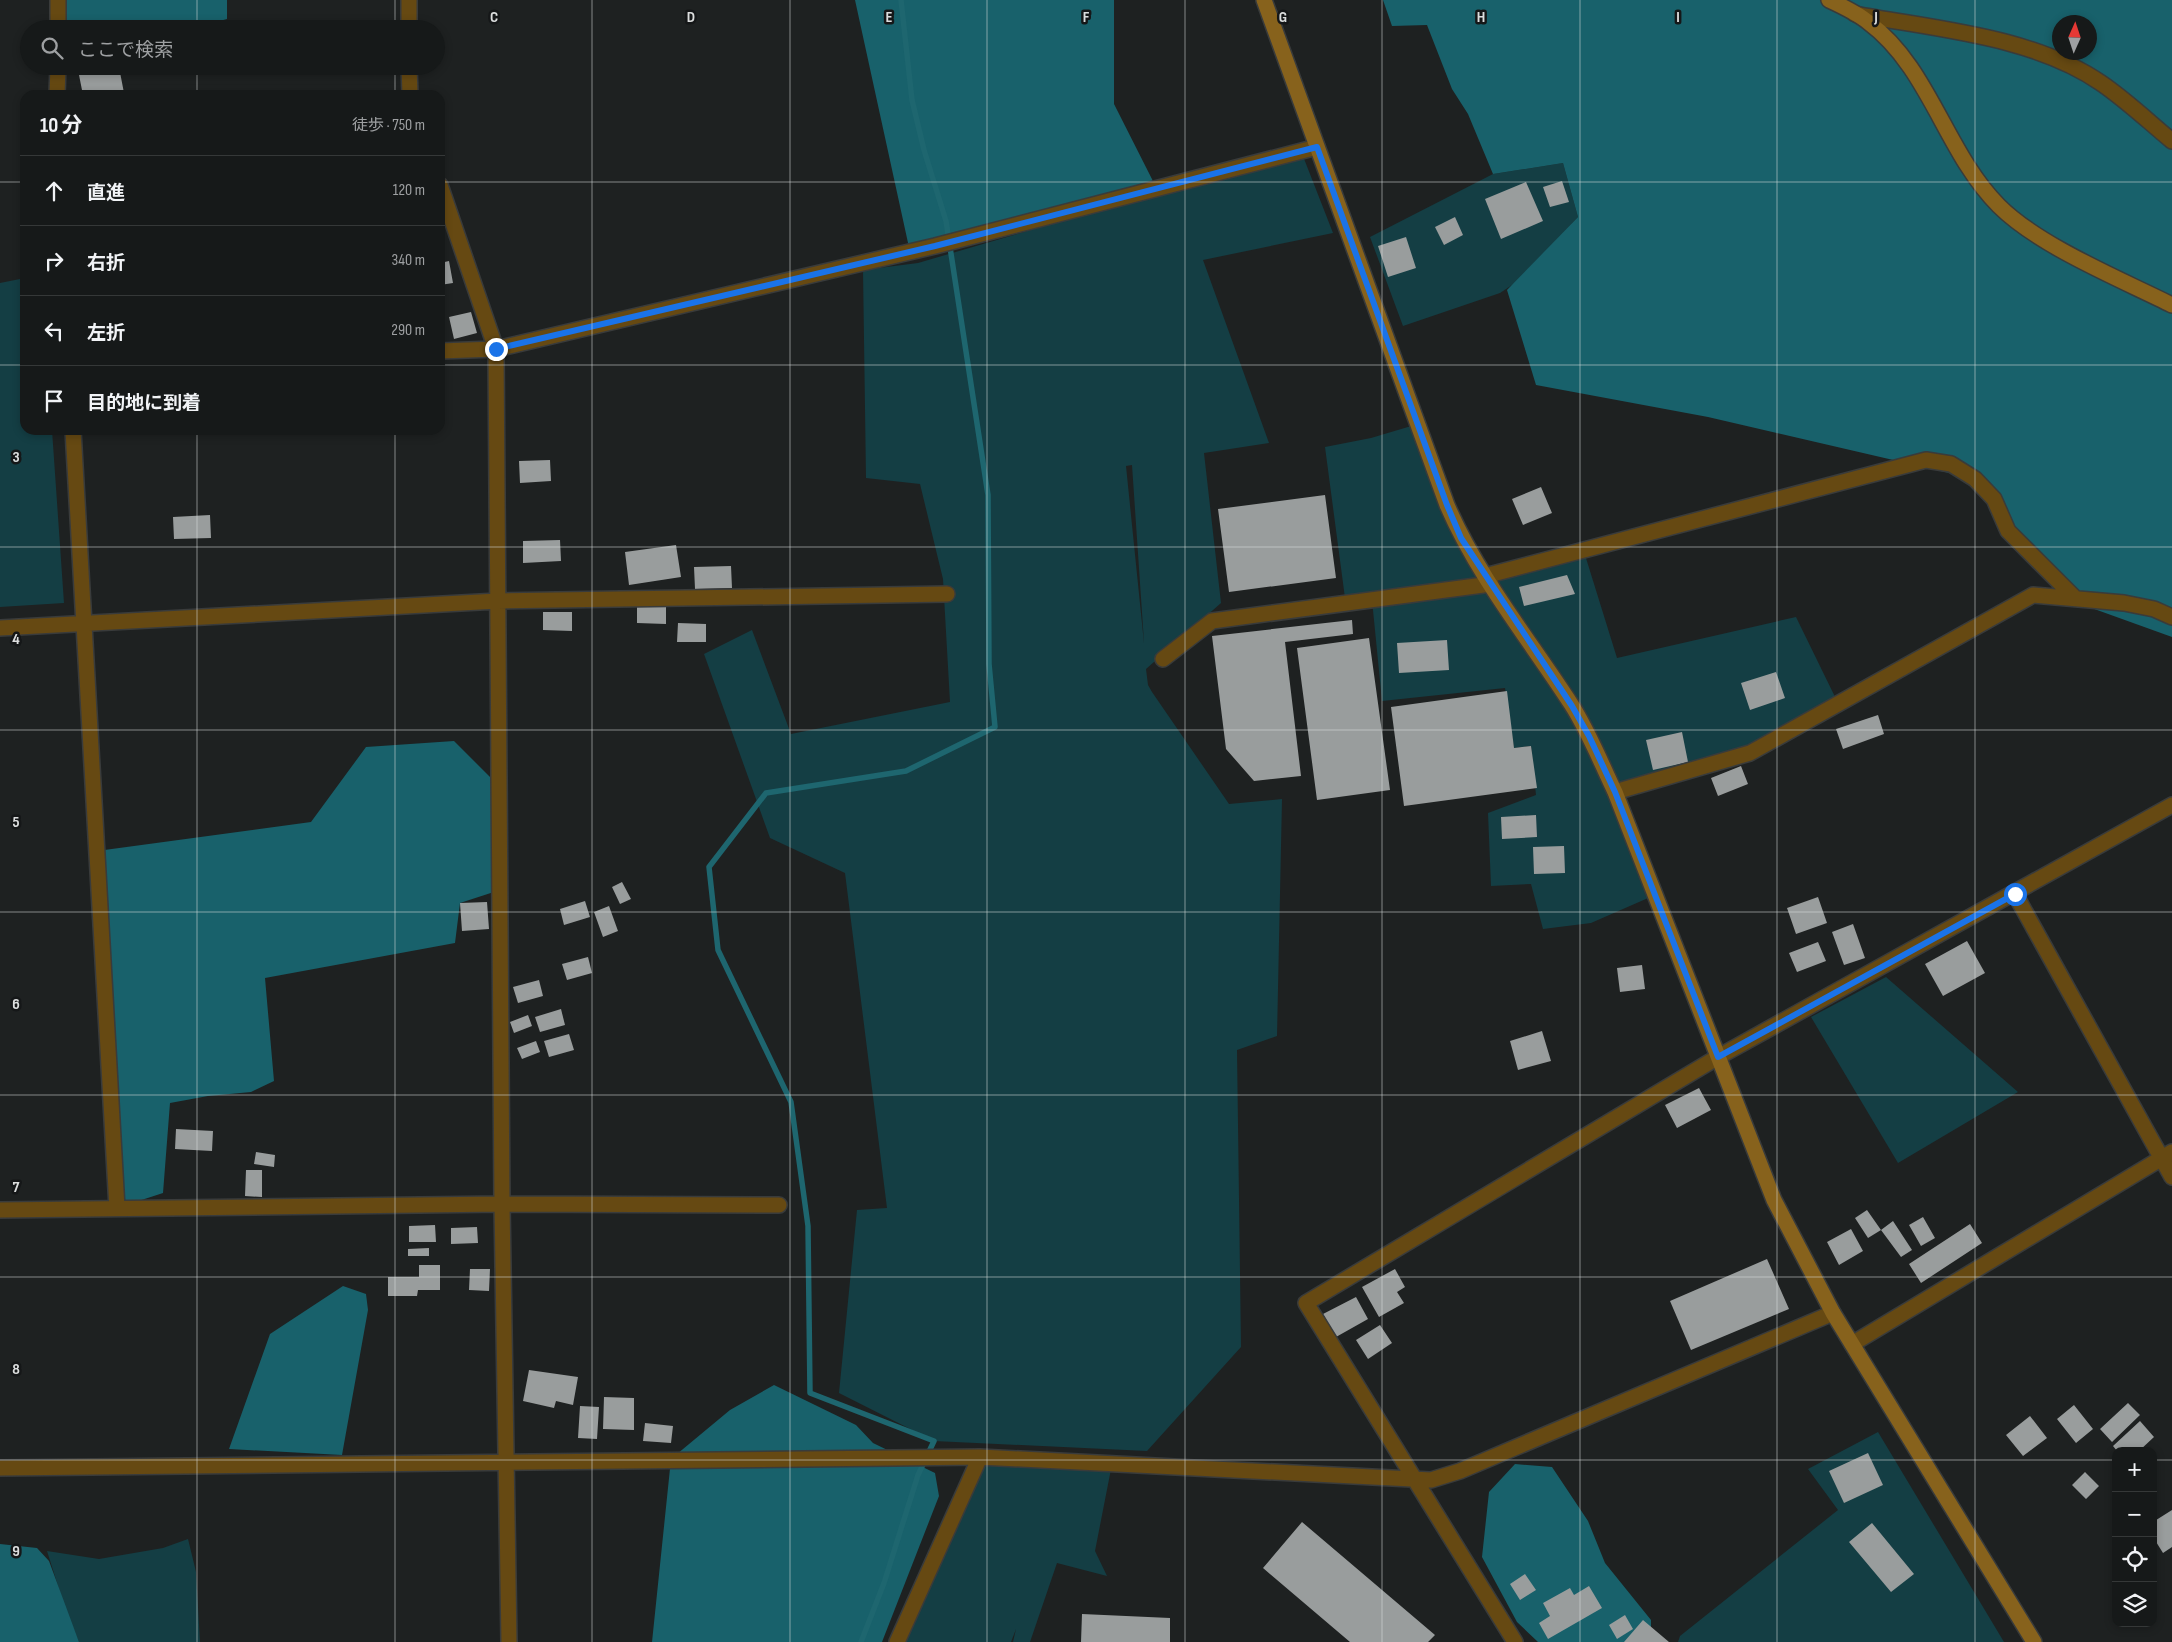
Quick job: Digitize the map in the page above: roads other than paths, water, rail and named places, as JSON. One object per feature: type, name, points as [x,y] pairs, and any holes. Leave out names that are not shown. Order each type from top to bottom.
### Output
[{"type":"street","points":[[58,0],[58,20]]},
{"type":"street","points":[[409,0],[409,20]]},
{"type":"street","points":[[1264,0],[1447,505],[1461,538],[1572,706],[1615,792],[1774,1200],[1833,1313],[2034,1642]]},
{"type":"street","points":[[1829,0],[1868,21],[1906,61],[1959,155],[1980,186],[2018,223],[2057,247],[2172,305]]},
{"type":"street","points":[[1855,14],[2013,44],[2055,58],[2101,83],[2172,141]]},
{"type":"street","points":[[58,75],[58,90]]},
{"type":"street","points":[[409,75],[410,90]]},
{"type":"street","points":[[445,352],[496,349],[935,246],[1317,147]]},
{"type":"street","points":[[445,200],[496,349],[502,1204],[508,1462],[509,1642]]},
{"type":"street","points":[[73,435],[117,1208]]},
{"type":"street","points":[[1163,658],[1212,621],[1488,580],[1926,460],[1951,464],[1975,479],[1994,499],[2008,531],[2075,598]]},
{"type":"street","points":[[0,628],[498,601],[947,594]]},
{"type":"street","points":[[1615,792],[1750,752],[2033,595],[2124,603],[2154,609],[2172,617]]},
{"type":"street","points":[[1515,1642],[1306,1304],[1718,1057],[2015,894],[2172,805]]},
{"type":"street","points":[[2015,894],[2167,1154],[2172,1177]]},
{"type":"street","points":[[1852,1344],[2167,1154]]},
{"type":"street","points":[[0,1210],[502,1204],[779,1205]]},
{"type":"street","points":[[0,1468],[980,1457],[1431,1480],[1460,1471],[1833,1313]]},
{"type":"street","points":[[897,1642],[980,1457]]},
{"type":"waterway","points":[[861,1642],[884,1583],[918,1475],[934,1441],[810,1393],[808,1226],[791,1102],[718,950],[709,867],[766,793],[906,771],[995,727],[989,664],[988,495],[946,221],[924,150],[912,100],[901,0]]}]
